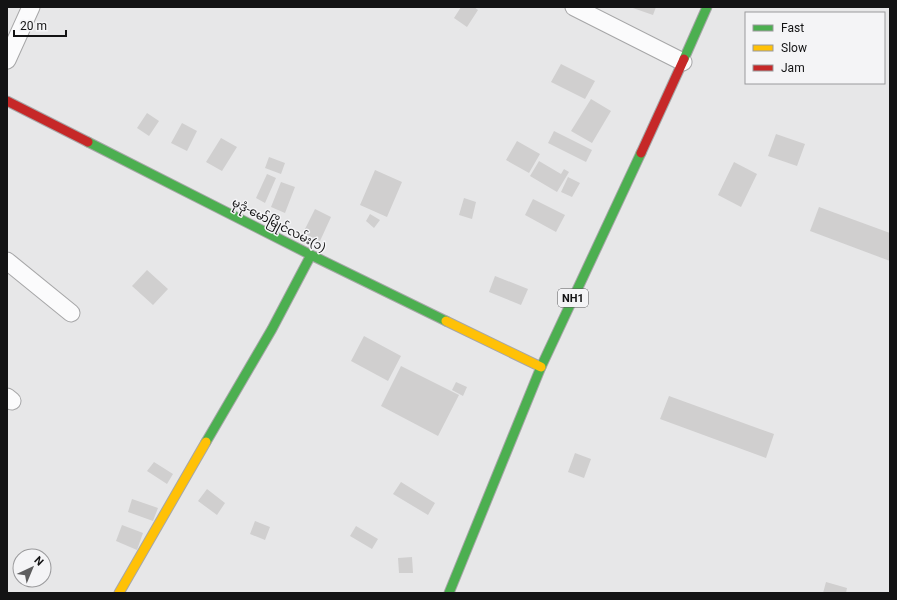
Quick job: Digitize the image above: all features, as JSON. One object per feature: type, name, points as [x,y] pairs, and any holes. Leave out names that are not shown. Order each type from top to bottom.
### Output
[{"type":"main road","name":"NH1","points":[[449,593],[541,367],[683,62],[707,7]]},
{"type":"main road","name":"မုဒုံ-မော်မြိုင်လမ်း(၁)","points":[[7,101],[311,255],[541,367]]},
{"type":"main road","points":[[119,593],[202,447],[272,329],[311,255]]},
{"type":"street","points":[[7,60],[31,7]]},
{"type":"street","points":[[574,7],[683,62]]},
{"type":"street","points":[[7,261],[70,313]]},
{"type":"building","points":[[461,7],[474,7],[478,10],[467,27],[454,18]]},
{"type":"building","points":[[630,7],[656,7],[653,15]]},
{"type":"building","points":[[561,64],[595,81],[585,99],[551,82]]},
{"type":"building","points":[[591,99],[611,111],[592,143],[571,131]]},
{"type":"building","points":[[147,113],[159,121],[149,136],[137,128]]},
{"type":"building","points":[[182,123],[197,131],[187,151],[171,143]]},
{"type":"building","points":[[554,131],[592,150],[586,162],[548,143]]},
{"type":"building","points":[[776,134],[805,144],[797,166],[768,156]]},
{"type":"building","points":[[221,138],[237,147],[222,171],[206,162]]},
{"type":"building","points":[[517,141],[540,154],[529,173],[506,160]]},
{"type":"building","points":[[269,157],[285,163],[281,174],[265,168]]},
{"type":"building","points":[[539,161],[561,174],[564,169],[569,172],[557,192],[530,176]]},
{"type":"building","points":[[734,162],[757,174],[741,207],[718,195]]},
{"type":"building","points":[[375,170],[402,182],[387,217],[360,205]]},
{"type":"building","points":[[267,174],[276,178],[265,203],[256,198]]},
{"type":"building","points":[[568,177],[580,183],[572,197],[561,192]]},
{"type":"building","points":[[281,182],[295,187],[285,213],[271,207]]},
{"type":"building","points":[[464,198],[476,202],[472,219],[459,215]]},
{"type":"building","points":[[533,199],[565,215],[556,232],[525,215]]},
{"type":"building","points":[[819,207],[890,233],[890,261],[810,231]]},
{"type":"building","points":[[315,209],[331,217],[320,241],[303,233]]},
{"type":"building","points":[[370,214],[380,220],[374,228],[366,221]]},
{"type":"building","points":[[147,270],[168,289],[153,305],[132,286]]},
{"type":"building","points":[[495,276],[528,289],[521,305],[489,292]]},
{"type":"building","points":[[364,336],[401,356],[388,381],[351,361]]},
{"type":"building","points":[[401,366],[459,395],[438,436],[381,406]]},
{"type":"building","points":[[456,382],[467,387],[463,396],[452,390]]},
{"type":"building","points":[[669,396],[774,434],[766,458],[660,419]]},
{"type":"building","points":[[575,453],[591,459],[584,478],[568,472]]},
{"type":"building","points":[[154,462],[173,474],[167,484],[147,471]]},
{"type":"building","points":[[401,482],[435,503],[428,515],[393,494]]},
{"type":"building","points":[[207,489],[225,503],[217,515],[198,501]]},
{"type":"building","points":[[132,499],[158,508],[153,521],[128,512]]},
{"type":"building","points":[[255,521],[270,527],[265,540],[250,534]]},
{"type":"building","points":[[122,525],[143,533],[137,550],[116,541]]},
{"type":"building","points":[[356,526],[378,539],[372,549],[350,536]]},
{"type":"building","points":[[412,557],[413,573],[399,573],[398,558]]},
{"type":"building","points":[[826,582],[847,588],[846,593],[823,593]]},
{"type":"traffic: fast","points":[[684,59],[707,7]]},
{"type":"traffic: fast","points":[[88,142],[311,255],[446,321]]},
{"type":"traffic: fast","points":[[449,593],[541,367],[641,153]]},
{"type":"traffic: fast","points":[[206,442],[272,329],[311,255]]},
{"type":"traffic: slow","points":[[446,321],[541,367]]},
{"type":"traffic: slow","points":[[119,593],[206,442]]},
{"type":"traffic: jam","points":[[641,153],[684,59]]},
{"type":"traffic: jam","points":[[7,101],[88,142]]}]
